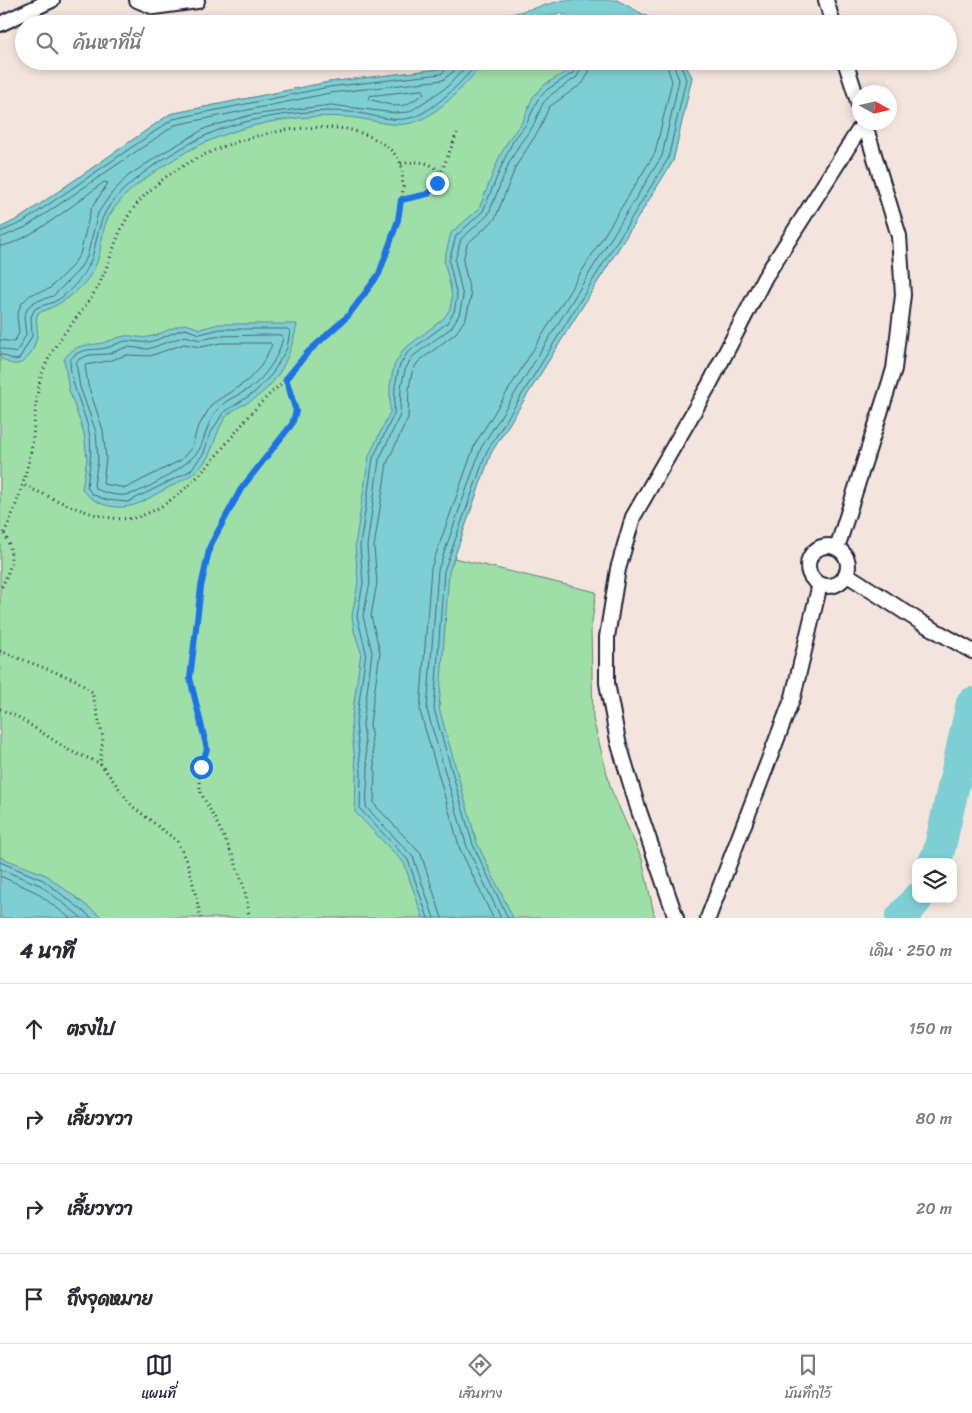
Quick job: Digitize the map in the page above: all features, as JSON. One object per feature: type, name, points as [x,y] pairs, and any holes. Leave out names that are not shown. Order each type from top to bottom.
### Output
[{"type":"street","points":[[20,15],[52,0]]},
{"type":"street","points":[[137,0],[154,6],[196,1]]},
{"type":"street","points":[[826,0],[830,15]]},
{"type":"street","points":[[0,24],[15,17]]},
{"type":"street","points":[[848,70],[853,85]]},
{"type":"street","points":[[676,918],[638,808],[618,741],[607,683],[606,637],[618,569],[633,517],[709,385],[765,277],[859,130]]},
{"type":"street","points":[[837,548],[894,369],[903,295],[899,236],[866,130]]},
{"type":"street","points":[[822,547],[837,548],[847,559],[846,574],[835,584],[820,584],[810,573],[810,558],[822,547]]},
{"type":"street","points":[[846,574],[922,623],[972,651]]},
{"type":"street","points":[[708,918],[793,697],[820,584]]},
{"type":"path","points":[[0,590],[9,572],[12,547],[2,533],[21,495],[23,485],[32,446],[40,379],[52,350],[97,288],[118,234],[136,204],[160,182],[193,159],[226,145],[276,133],[329,127],[355,130],[387,146],[401,164],[401,200],[398,220],[379,274],[348,316],[308,352],[286,379],[258,406],[225,446],[170,502],[138,517],[108,517],[74,508],[23,485]]},
{"type":"path","points":[[401,200],[428,194],[437,183],[457,134]]},
{"type":"path","points":[[401,164],[415,161],[425,163],[435,167],[441,173]]},
{"type":"path","points":[[249,918],[248,906],[236,865],[201,793],[199,782],[201,767],[207,749],[190,678],[191,656],[201,587],[210,546],[241,489],[292,424],[296,411],[286,379]]},
{"type":"path","points":[[0,651],[76,680],[92,692],[103,738],[100,763]]},
{"type":"path","points":[[0,709],[18,716],[70,752],[100,763],[132,806],[178,841],[189,867],[200,918]]},
{"type":"green space","points":[[431,70],[688,70],[692,77],[673,161],[491,453],[454,558],[596,592],[591,630],[593,719],[611,789],[642,859],[655,918],[0,918],[0,228],[20,218],[170,114],[329,82]]},
{"type":"water","points":[[564,0],[617,0],[644,15],[564,15],[560,13],[553,15],[508,15]]},
{"type":"water","points":[[431,70],[477,70],[451,98],[431,114],[411,123],[387,124],[347,117],[300,118],[277,121],[231,132],[188,151],[143,180],[115,207],[103,231],[98,259],[89,278],[65,300],[38,313],[36,319],[37,336],[29,356],[19,364],[7,362],[0,357],[0,228],[20,218],[170,114],[329,82]]},
{"type":"water","points":[[569,70],[688,70],[692,77],[673,161],[491,453],[449,572],[439,708],[477,843],[513,918],[423,918],[404,863],[355,812],[356,772],[351,724],[361,652],[354,631],[352,616],[358,582],[355,545],[369,456],[390,412],[390,386],[394,366],[403,350],[443,319],[450,309],[452,298],[444,261],[451,233],[479,209],[499,158],[509,139],[523,121],[533,97],[544,85]]},
{"type":"water","points":[[186,324],[200,329],[219,324],[297,324],[289,354],[279,373],[258,396],[226,417],[220,426],[209,455],[201,467],[190,476],[134,505],[117,507],[97,502],[82,489],[87,459],[84,433],[69,390],[64,359],[74,349],[79,347],[99,344],[125,336],[143,338],[153,336]]},
{"type":"water","points":[[0,857],[46,875],[103,918],[0,918]]},
{"type":"waterway","points":[[936,858],[939,851],[972,703]]},
{"type":"waterway","points":[[901,918],[914,903]]},
{"type":"route","points":[[201,767],[207,749],[206,737],[190,678],[191,656],[201,587],[210,546],[241,489],[292,424],[296,411],[293,396],[286,379],[308,352],[348,316],[379,274],[398,220],[401,200],[428,194],[437,183]]}]
